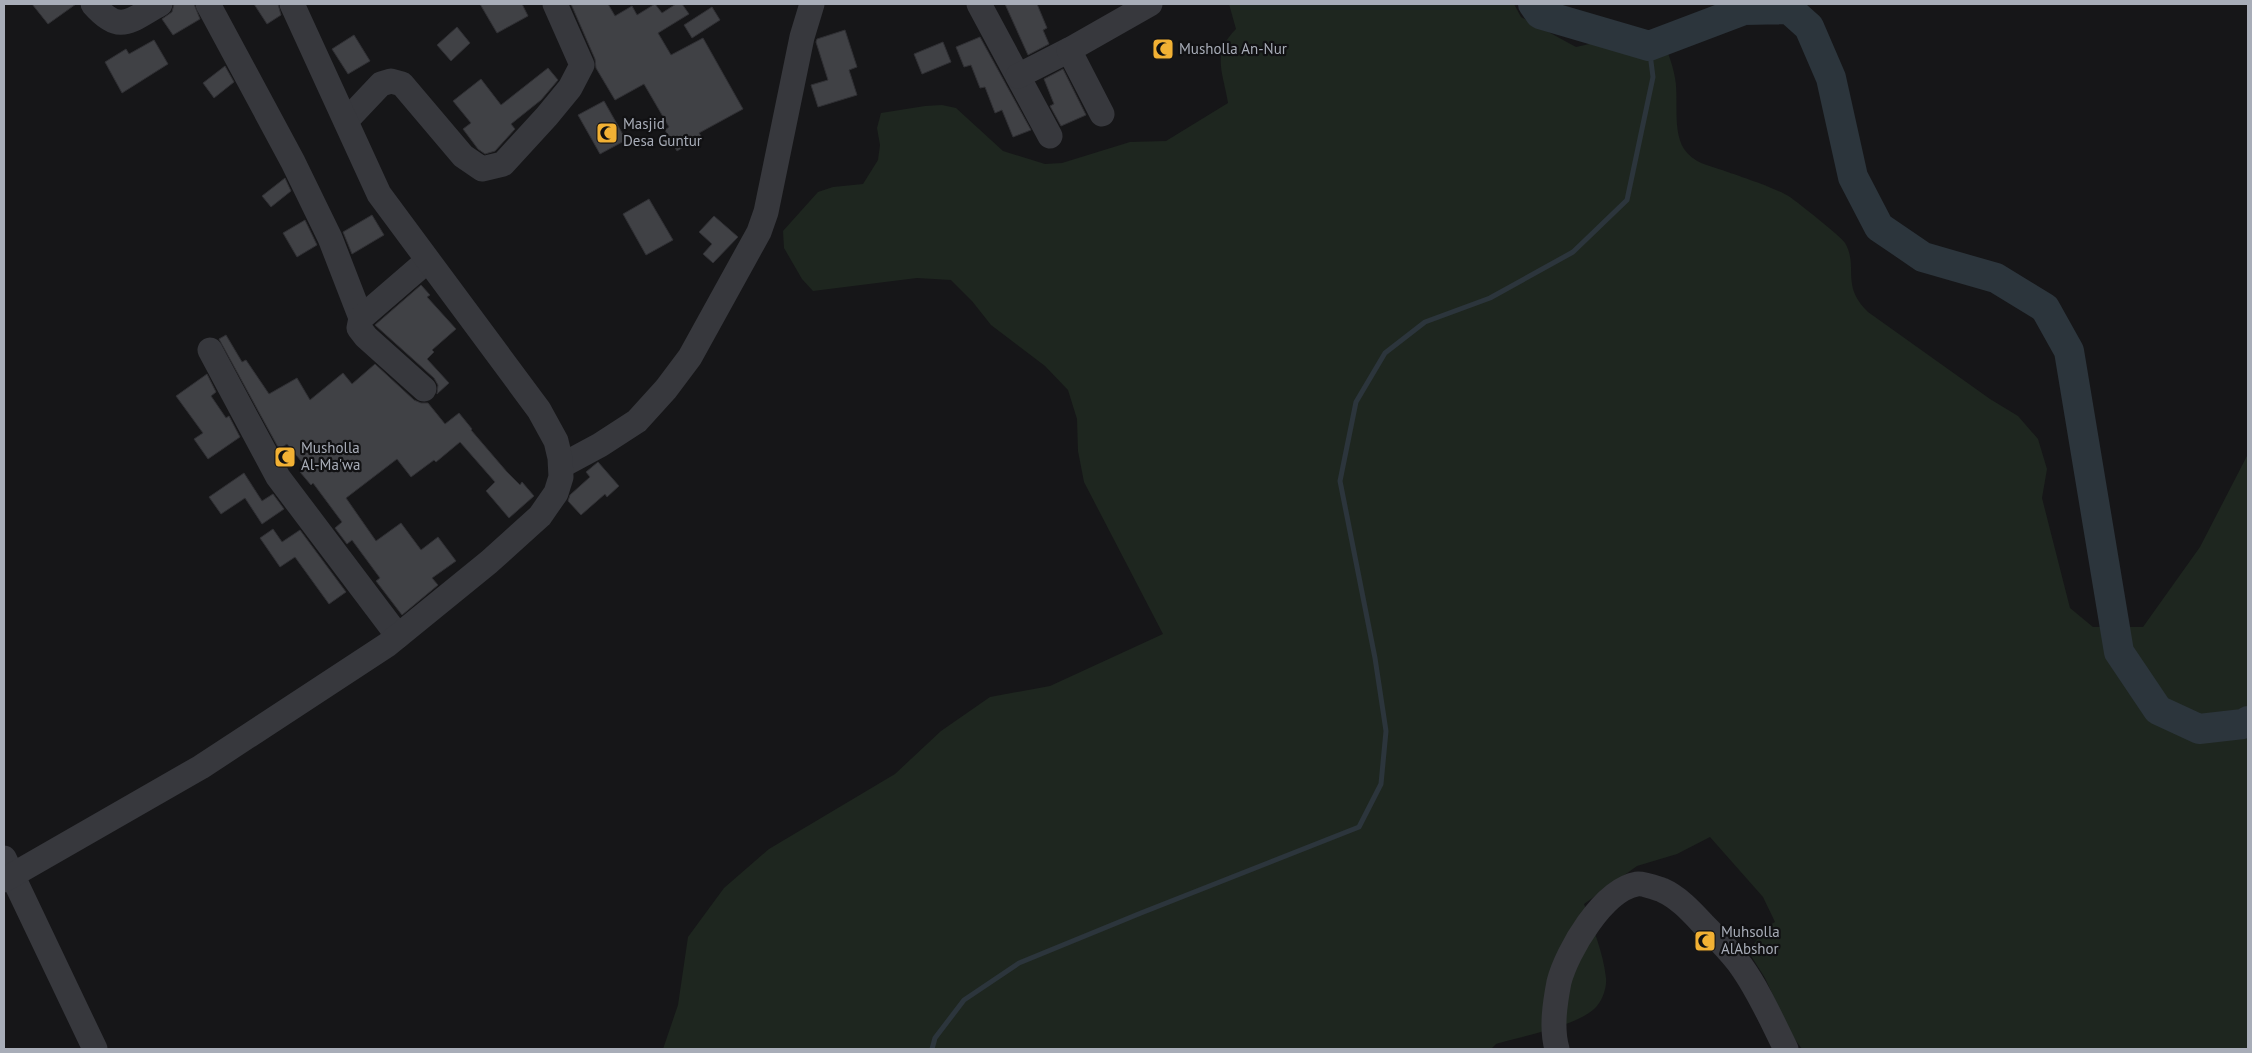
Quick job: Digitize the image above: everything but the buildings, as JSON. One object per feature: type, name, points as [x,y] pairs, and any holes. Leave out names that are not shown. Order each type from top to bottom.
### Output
[{"type":"street","points":[[93,4],[112,22],[126,23],[160,4]]},
{"type":"street","points":[[208,4],[294,162],[330,238],[361,318],[359,328],[366,337],[424,390]]},
{"type":"street","points":[[95,1049],[6,871],[201,767],[398,636],[489,562],[540,516],[556,493],[561,477],[561,466],[556,441],[539,410],[427,262],[379,194],[292,4]]},
{"type":"street","points":[[346,121],[381,84],[391,81],[396,82],[402,84],[463,156],[482,169],[503,164],[570,88],[582,65],[555,4]]},
{"type":"street","points":[[561,466],[600,445],[637,421],[666,389],[690,357],[747,255],[759,232],[766,212],[802,37],[812,4]]},
{"type":"street","points":[[979,4],[1050,136]]},
{"type":"street","points":[[1018,76],[1069,50],[1150,4]]},
{"type":"street","points":[[1069,50],[1102,114]]},
{"type":"street","points":[[361,318],[427,262]]},
{"type":"street","points":[[210,350],[278,477],[398,636]]},
{"type":"street","points":[[1557,1049],[1554,1017],[1560,980],[1574,949],[1600,908],[1619,891],[1638,884],[1663,891],[1689,908],[1719,940],[1741,966],[1786,1049]]},
{"type":"shaded area","points":[[1229,4],[1514,4],[1521,17],[1576,47],[1656,29],[1668,53],[1674,71],[1678,133],[1680,141],[1688,154],[1701,163],[1757,182],[1790,197],[1819,220],[1845,243],[1851,260],[1852,285],[1860,302],[1868,312],[1990,399],[2018,416],[2038,439],[2047,469],[2042,498],[2070,608],[2093,627],[2143,627],[2200,547],[2248,454],[2248,1049],[1802,1049],[1791,1034],[1765,978],[1748,951],[1768,926],[1775,922],[1763,897],[1710,837],[1677,854],[1637,866],[1584,904],[1600,949],[1606,978],[1603,995],[1594,1009],[1575,1020],[1548,1030],[1496,1044],[1491,1049],[663,1049],[678,1005],[688,937],[724,888],[769,849],[895,774],[941,731],[990,697],[1050,686],[1163,634],[1084,482],[1078,451],[1077,419],[1068,390],[1045,366],[991,325],[972,301],[951,280],[917,278],[813,291],[802,279],[784,248],[783,231],[818,192],[833,187],[863,184],[878,160],[880,145],[877,128],[881,113],[925,106],[942,105],[956,108],[1003,151],[1045,164],[1062,163],[1130,142],[1166,141],[1228,103],[1221,55],[1228,38],[1236,29]]},
{"type":"waterway","points":[[1533,4],[1540,14],[1649,46],[1744,10],[1789,9],[1809,27],[1831,78],[1853,177],[1879,227],[1923,257],[1996,278],[2045,308],[2069,351],[2119,652],[2158,710],[2199,729],[2243,724],[2248,721]]},
{"type":"waterway","points":[[932,1049],[935,1038],[964,1000],[1019,963],[1359,827],[1381,784],[1386,731],[1375,658],[1340,481],[1356,402],[1385,353],[1425,322],[1490,298],[1573,252],[1627,200],[1653,77],[1649,46]]},
{"type":"place","name":"Musholla An-Nur","points":[[1163,49]]},
{"type":"place","name":"Masjid Desa Guntur","points":[[607,133]]},
{"type":"place","name":"Musholla Al-Ma'wa","points":[[285,457]]},
{"type":"place","name":"Muhsolla AlAbshor","points":[[1705,941]]}]
